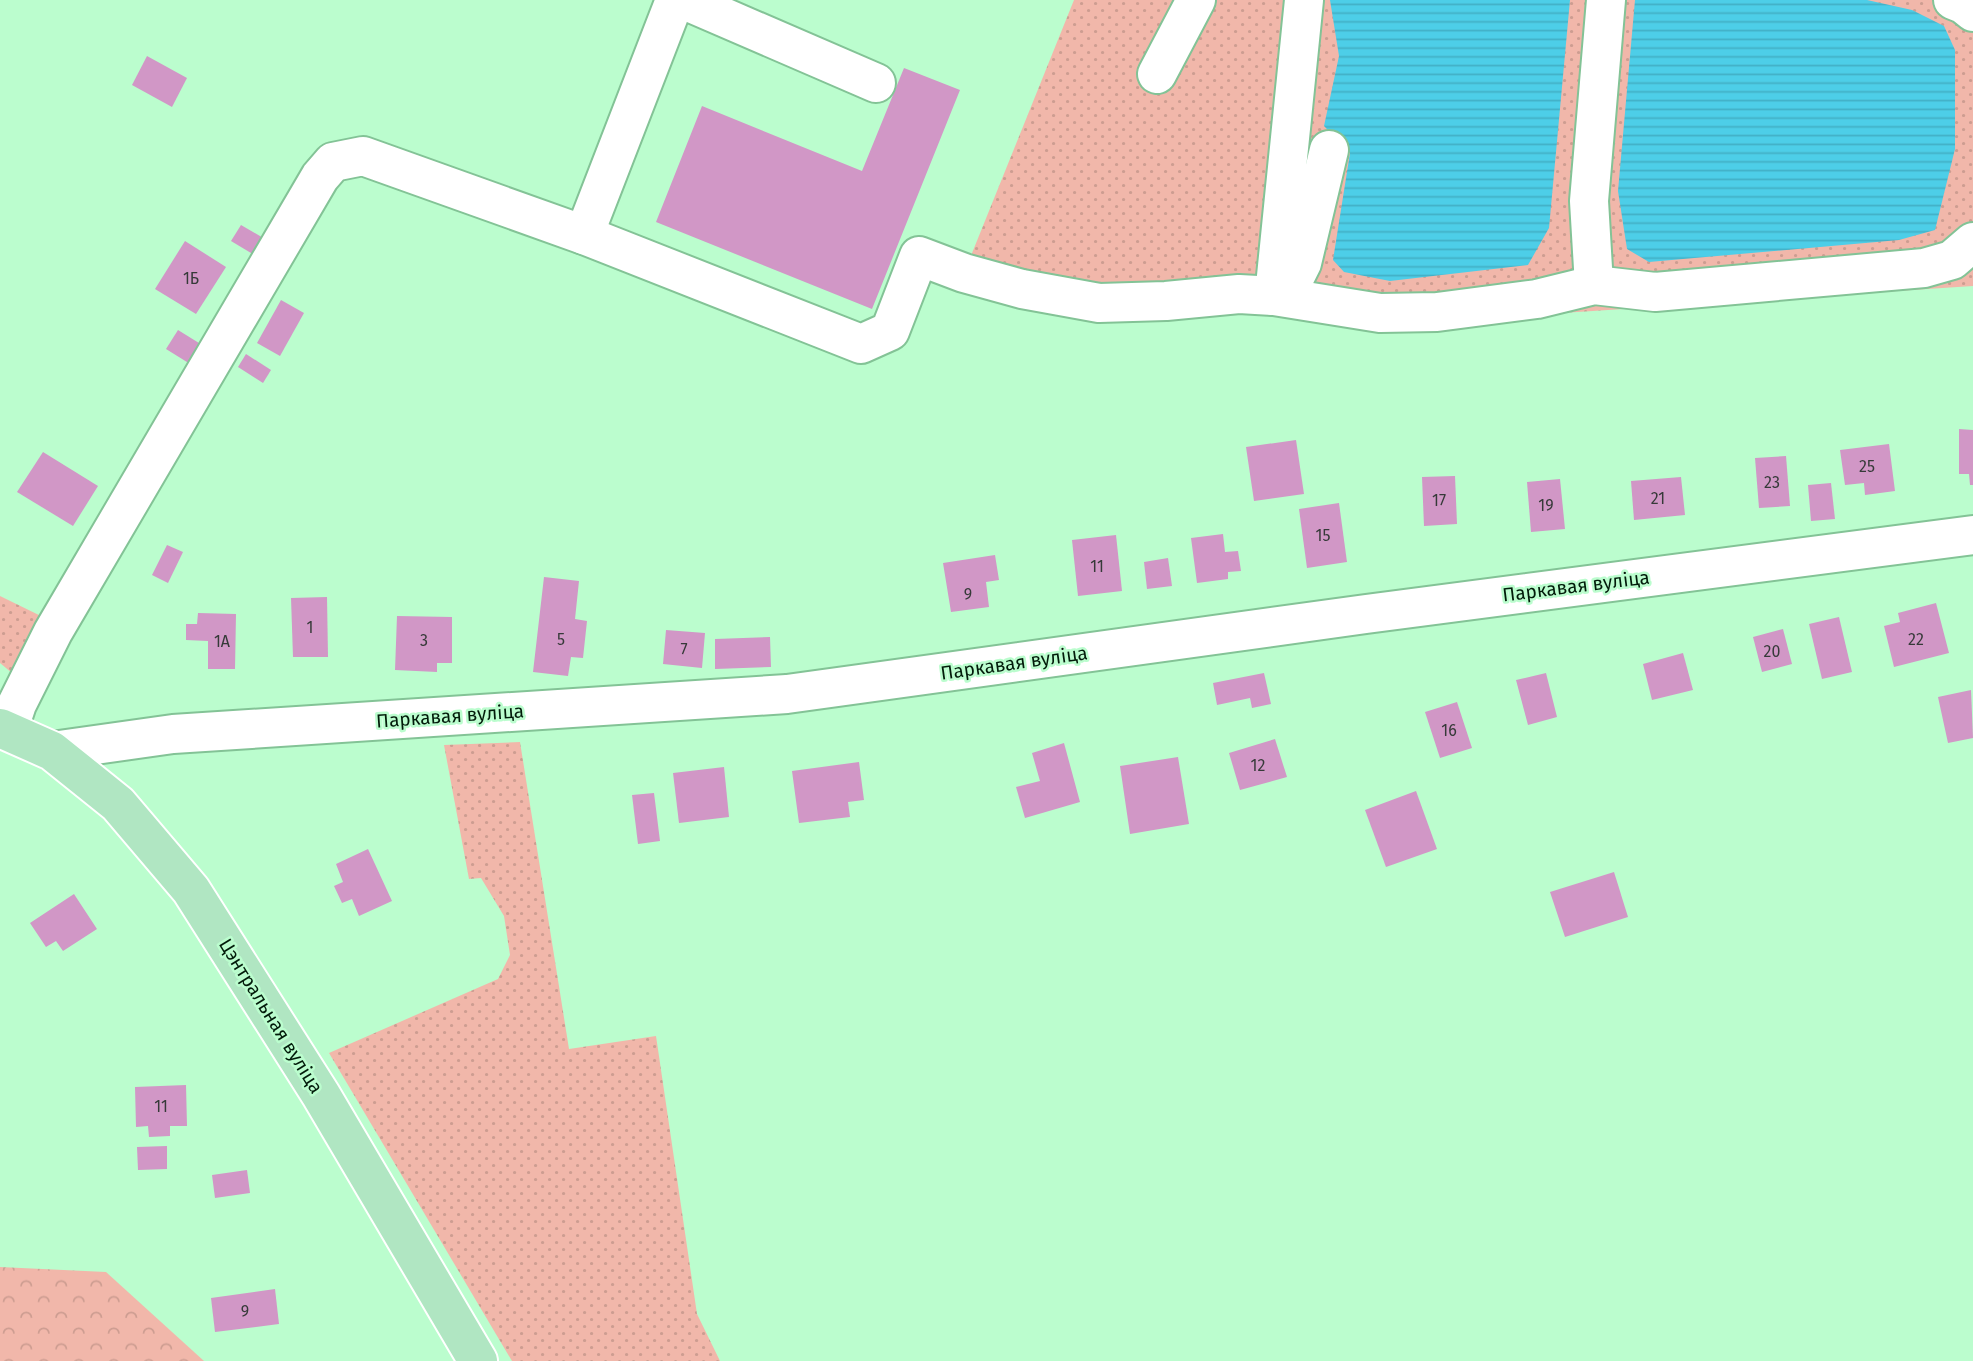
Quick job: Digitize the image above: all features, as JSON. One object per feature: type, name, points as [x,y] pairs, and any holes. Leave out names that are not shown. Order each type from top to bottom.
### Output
[{"type":"main road","name":"Цэнтральная вуліца","points":[[6,712],[118,804],[191,890],[321,1095],[478,1361]]},
{"type":"street","points":[[584,235],[676,0]]},
{"type":"street","points":[[684,0],[876,83]]},
{"type":"street","points":[[1157,74],[1196,0]]},
{"type":"street","points":[[1274,296],[1304,0]]},
{"type":"street","points":[[1594,285],[1589,201],[1606,0]]},
{"type":"street","points":[[1953,0],[1973,12]]},
{"type":"street","points":[[1274,296],[1292,283],[1302,263],[1329,150]]},
{"type":"street","points":[[6,712],[320,177],[333,162],[363,156],[584,235],[861,344],[890,331],[919,256],[964,273],[1022,289],[1099,303],[1166,301],[1240,294],[1274,296],[1380,313],[1437,312],[1536,299],[1594,285],[1655,292],[1924,268],[1952,260],[1973,242]]},
{"type":"street","name":"Паркавая вуліца","points":[[52,751],[173,734],[787,694],[1366,614],[1973,535]]},
{"type":"green space","points":[[1074,0],[1973,0],[1973,286],[1456,320],[964,273]]},
{"type":"green space","points":[[0,596],[45,618],[12,673],[0,663]]},
{"type":"green space","points":[[520,742],[569,1049],[656,1036],[697,1314],[720,1361],[512,1361],[329,1053],[498,979],[510,955],[504,916],[481,878],[469,879],[444,745]]},
{"type":"green space","points":[[0,1267],[106,1272],[204,1361],[0,1361]]},
{"type":"water","points":[[1330,0],[1570,0],[1549,228],[1528,265],[1390,281],[1344,272],[1333,260],[1350,153],[1324,126],[1339,56]]},
{"type":"water","points":[[1635,0],[1867,0],[1912,10],[1944,26],[1955,50],[1955,149],[1935,230],[1899,240],[1649,262],[1627,249],[1618,191]]},
{"type":"building","points":[[147,56],[187,78],[172,107],[132,85]]},
{"type":"building","points":[[904,68],[960,90],[872,309],[656,222],[702,106],[862,171]]},
{"type":"building","points":[[241,225],[265,239],[256,256],[231,241]]},
{"type":"building","points":[[185,241],[226,267],[196,314],[155,289]]},
{"type":"building","points":[[281,300],[304,313],[280,356],[257,343]]},
{"type":"building","points":[[178,330],[207,348],[195,367],[166,349]]},
{"type":"building","points":[[246,354],[271,370],[263,383],[238,367]]},
{"type":"building","points":[[1959,429],[1973,430],[1973,485],[1970,485],[1969,474],[1959,474]]},
{"type":"building","points":[[1296,440],[1304,494],[1254,501],[1246,447]]},
{"type":"building","points":[[1889,444],[1895,491],[1865,495],[1864,483],[1845,485],[1840,450]]},
{"type":"building","points":[[43,452],[98,486],[73,526],[17,492]]},
{"type":"building","points":[[1786,456],[1790,506],[1759,508],[1755,458]]},
{"type":"building","points":[[1455,476],[1457,524],[1424,526],[1422,477]]},
{"type":"building","points":[[1681,477],[1685,515],[1634,520],[1631,481]]},
{"type":"building","points":[[1560,479],[1565,529],[1531,532],[1527,482]]},
{"type":"building","points":[[1831,483],[1835,519],[1811,521],[1808,485]]},
{"type":"building","points":[[1339,503],[1347,562],[1307,568],[1299,509]]},
{"type":"building","points":[[1223,534],[1225,552],[1238,551],[1241,571],[1228,572],[1228,579],[1197,583],[1191,538]]},
{"type":"building","points":[[1116,535],[1122,591],[1078,596],[1072,540]]},
{"type":"building","points":[[167,545],[183,552],[168,583],[152,575]]},
{"type":"building","points":[[995,555],[999,580],[986,582],[989,607],[951,612],[943,563]]},
{"type":"building","points":[[1168,558],[1172,586],[1147,589],[1144,562]]},
{"type":"building","points":[[544,577],[579,581],[575,619],[587,621],[583,658],[571,657],[568,676],[533,672]]},
{"type":"building","points":[[327,597],[328,657],[293,657],[291,598]]},
{"type":"building","points":[[1936,603],[1949,653],[1894,667],[1884,626],[1900,622],[1898,613]]},
{"type":"building","points":[[198,613],[236,614],[235,669],[208,669],[208,641],[186,640],[186,624],[197,624]]},
{"type":"building","points":[[397,616],[452,617],[452,663],[437,663],[437,672],[395,670]]},
{"type":"building","points":[[1839,617],[1852,672],[1822,679],[1809,624]]},
{"type":"building","points":[[1783,629],[1792,664],[1762,672],[1753,637]]},
{"type":"building","points":[[666,630],[705,633],[702,668],[663,664]]},
{"type":"building","points":[[770,637],[771,667],[715,669],[715,639]]},
{"type":"building","points":[[1683,653],[1693,690],[1652,700],[1643,664]]},
{"type":"building","points":[[1264,673],[1271,704],[1252,708],[1250,698],[1217,705],[1213,683]]},
{"type":"building","points":[[1546,673],[1557,717],[1528,725],[1516,680]]},
{"type":"building","points":[[1971,690],[1973,738],[1948,743],[1938,697]]},
{"type":"building","points":[[1457,702],[1472,748],[1440,758],[1425,712]]},
{"type":"building","points":[[1275,739],[1287,777],[1240,790],[1229,753]]},
{"type":"building","points":[[1064,743],[1080,802],[1025,818],[1016,787],[1040,781],[1032,753]]},
{"type":"building","points":[[1178,757],[1189,824],[1130,834],[1120,766]]},
{"type":"building","points":[[859,762],[864,800],[848,802],[850,817],[799,823],[792,771]]},
{"type":"building","points":[[724,767],[729,817],[679,823],[673,773]]},
{"type":"building","points":[[1416,791],[1437,849],[1386,867],[1365,810]]},
{"type":"building","points":[[654,793],[660,841],[638,844],[632,795]]},
{"type":"building","points":[[368,849],[392,901],[359,916],[352,899],[342,903],[334,886],[343,882],[336,864]]},
{"type":"building","points":[[1614,872],[1628,917],[1565,937],[1550,892]]},
{"type":"building","points":[[74,894],[97,929],[63,951],[56,941],[46,947],[30,923]]},
{"type":"building","points":[[186,1085],[187,1126],[170,1126],[170,1136],[149,1137],[148,1126],[136,1127],[135,1087]]},
{"type":"building","points":[[167,1146],[167,1169],[138,1170],[137,1147]]},
{"type":"building","points":[[247,1170],[250,1193],[215,1198],[212,1175]]},
{"type":"building","points":[[275,1289],[279,1324],[215,1332],[211,1298]]}]
